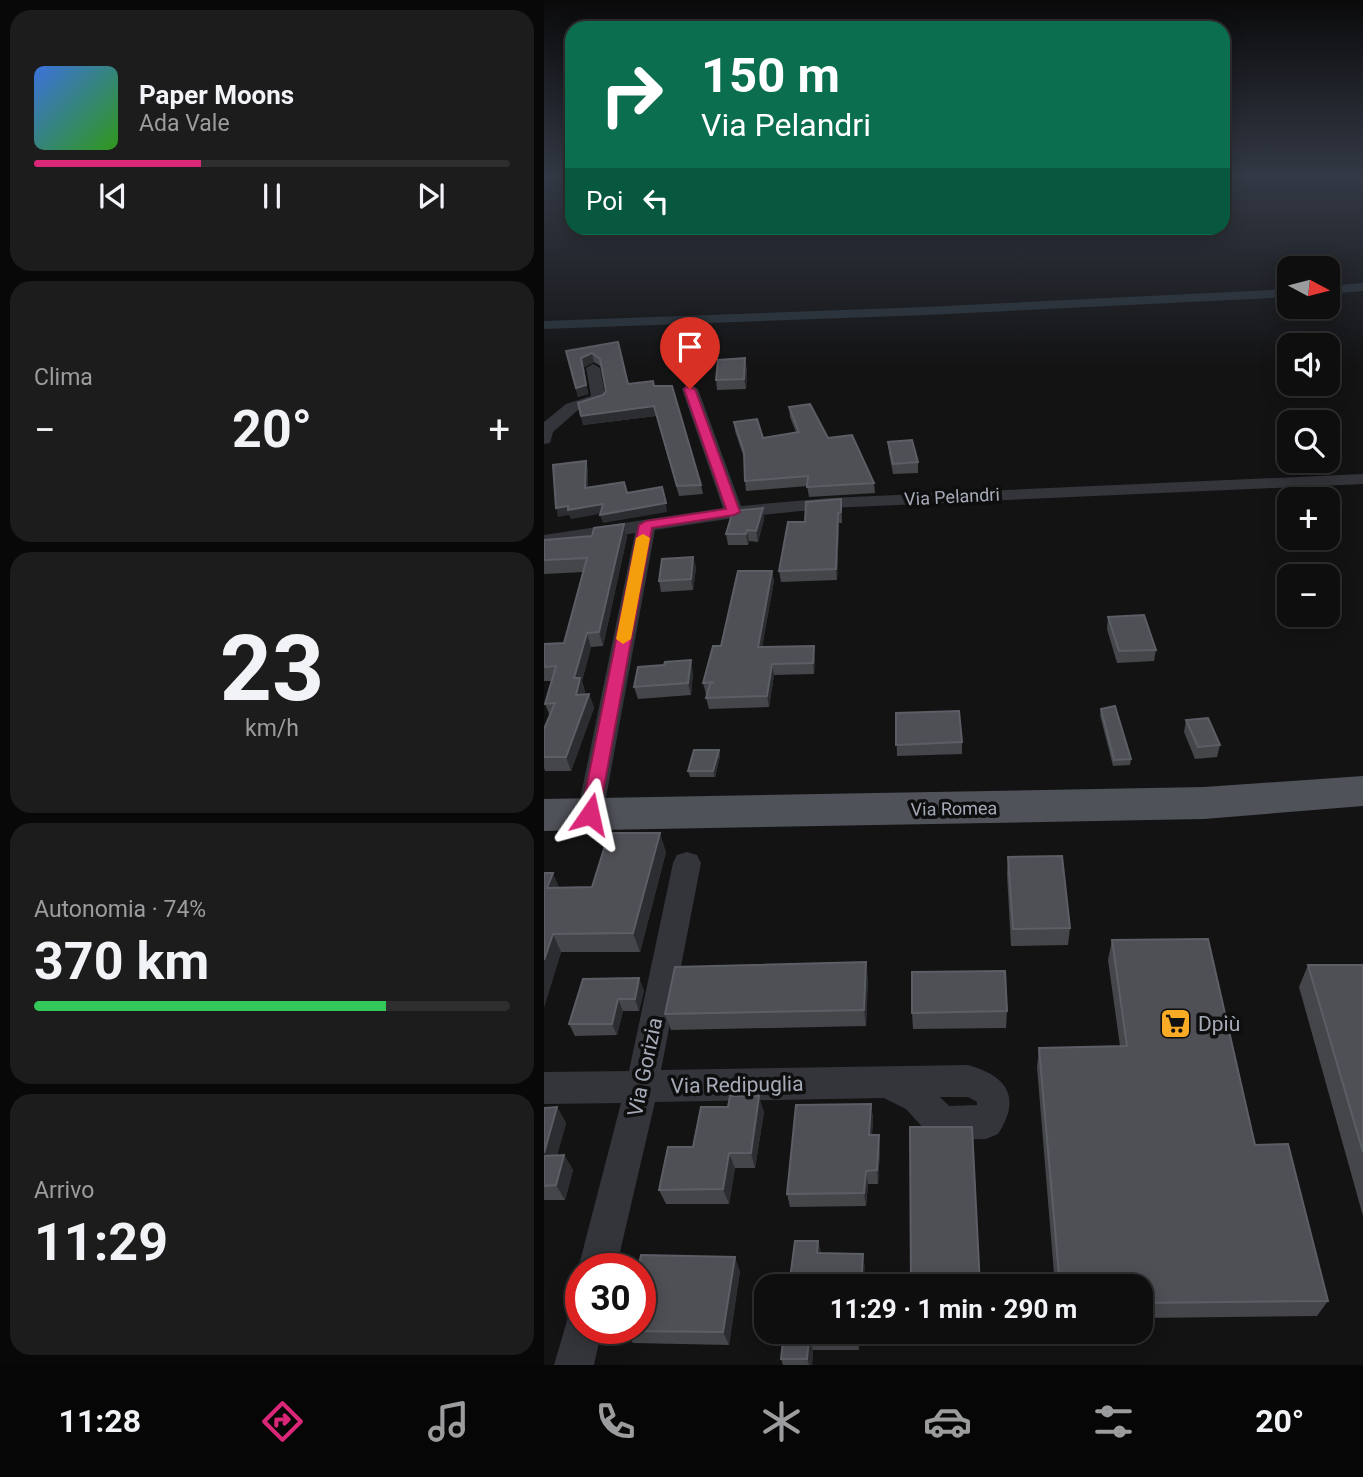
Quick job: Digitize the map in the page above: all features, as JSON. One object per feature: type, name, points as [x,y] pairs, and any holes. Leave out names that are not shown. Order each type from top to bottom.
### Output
[{"type":"main road","name":"Via Romea","points":[[544,815],[1204,803],[1363,791]]},
{"type":"street","points":[[544,439],[545,430],[568,410],[598,398],[593,368]]},
{"type":"street","points":[[690,389],[734,512]]},
{"type":"street","name":"Via Pelandri","points":[[544,541],[734,512],[830,503],[1363,479]]},
{"type":"street","points":[[590,814],[646,525]]},
{"type":"street","name":"Via Gorizia","points":[[601,1253],[642,1086],[687,863]]},
{"type":"street","name":"Via Redipuglia","points":[[544,1088],[887,1083]]},
{"type":"street","points":[[574,1365],[579,1344]]},
{"type":"building","points":[[618,342],[628,384],[653,381],[654,386],[672,386],[701,485],[677,486],[654,406],[581,416],[578,403],[603,395],[606,391],[600,359],[592,353],[581,358],[586,385],[576,388],[566,351]]},
{"type":"building","points":[[745,358],[744,379],[716,380],[718,360]]},
{"type":"building","points":[[810,404],[828,438],[852,435],[874,483],[807,487],[808,476],[745,481],[744,452],[734,422],[757,419],[763,438],[799,432],[789,407]]},
{"type":"building","points":[[912,440],[918,462],[893,464],[888,442]]},
{"type":"building","points":[[586,461],[585,488],[624,482],[627,493],[662,487],[666,503],[600,515],[603,504],[568,510],[568,506],[556,508],[553,465]]},
{"type":"building","points":[[841,499],[836,569],[779,571],[788,522],[805,522],[806,502]]},
{"type":"building","points":[[763,508],[756,531],[726,534],[733,511]]},
{"type":"building","points":[[624,524],[599,632],[587,633],[574,678],[580,678],[576,695],[589,694],[566,757],[544,757],[544,729],[555,703],[545,704],[556,666],[544,667],[544,644],[564,643],[587,558],[544,560],[544,540],[592,536],[594,528]]},
{"type":"building","points":[[693,557],[691,579],[659,581],[662,559]]},
{"type":"building","points":[[738,571],[772,571],[758,647],[814,646],[813,663],[772,664],[767,696],[706,698],[710,684],[714,682],[703,683],[713,646],[721,646]]},
{"type":"building","points":[[1144,615],[1156,650],[1119,651],[1108,617]]},
{"type":"building","points":[[691,660],[688,683],[634,687],[638,667]]},
{"type":"building","points":[[1115,706],[1131,759],[1114,760],[1101,709]]},
{"type":"building","points":[[959,711],[962,742],[896,745],[896,713]]},
{"type":"building","points":[[1208,718],[1220,745],[1198,747],[1186,720]]},
{"type":"building","points":[[694,750],[719,750],[713,771],[688,771]]},
{"type":"building","points":[[609,833],[660,833],[633,933],[553,934],[544,960],[544,873],[553,873],[547,888],[592,887]]},
{"type":"building","points":[[1062,856],[1070,928],[1013,929],[1008,857]]},
{"type":"building","points":[[1208,939],[1255,1145],[1288,1144],[1328,1301],[1153,1303],[1153,1274],[1059,1274],[1039,1048],[1127,1046],[1112,940]]},
{"type":"building","points":[[866,962],[864,1010],[665,1014],[675,967]]},
{"type":"building","points":[[1308,965],[1363,965],[1363,1152]]},
{"type":"building","points":[[1005,971],[1007,1011],[912,1013],[912,972]]},
{"type":"building","points":[[639,978],[635,999],[618,999],[612,1024],[569,1024],[583,979]]},
{"type":"building","points":[[730,1096],[759,1096],[751,1153],[729,1153],[723,1189],[659,1190],[668,1147],[693,1147],[701,1107],[728,1107]]},
{"type":"building","points":[[871,1104],[869,1135],[879,1135],[877,1170],[866,1171],[864,1193],[787,1194],[796,1105]]},
{"type":"building","points":[[557,1107],[544,1153],[544,1108]]},
{"type":"building","points":[[910,1127],[972,1127],[979,1274],[911,1274]]},
{"type":"building","points":[[564,1155],[556,1185],[544,1186],[544,1156]]},
{"type":"building","points":[[795,1241],[818,1241],[817,1253],[863,1254],[862,1274],[791,1274]]},
{"type":"building","points":[[656,1255],[735,1257],[723,1332],[656,1331]]},
{"type":"building","points":[[783,1344],[808,1344],[807,1359],[781,1359]]},
{"type":"waterway","points":[[1340,289],[1363,287]]},
{"type":"waterway","points":[[544,325],[926,311],[1277,294]]},
{"type":"slow traffic","points":[[623,639],[643,538]]},
{"type":"place","name":"Dpiù","points":[[1175,1024]]},
{"type":"route","points":[[590,814],[646,525],[734,512],[690,389]]}]
